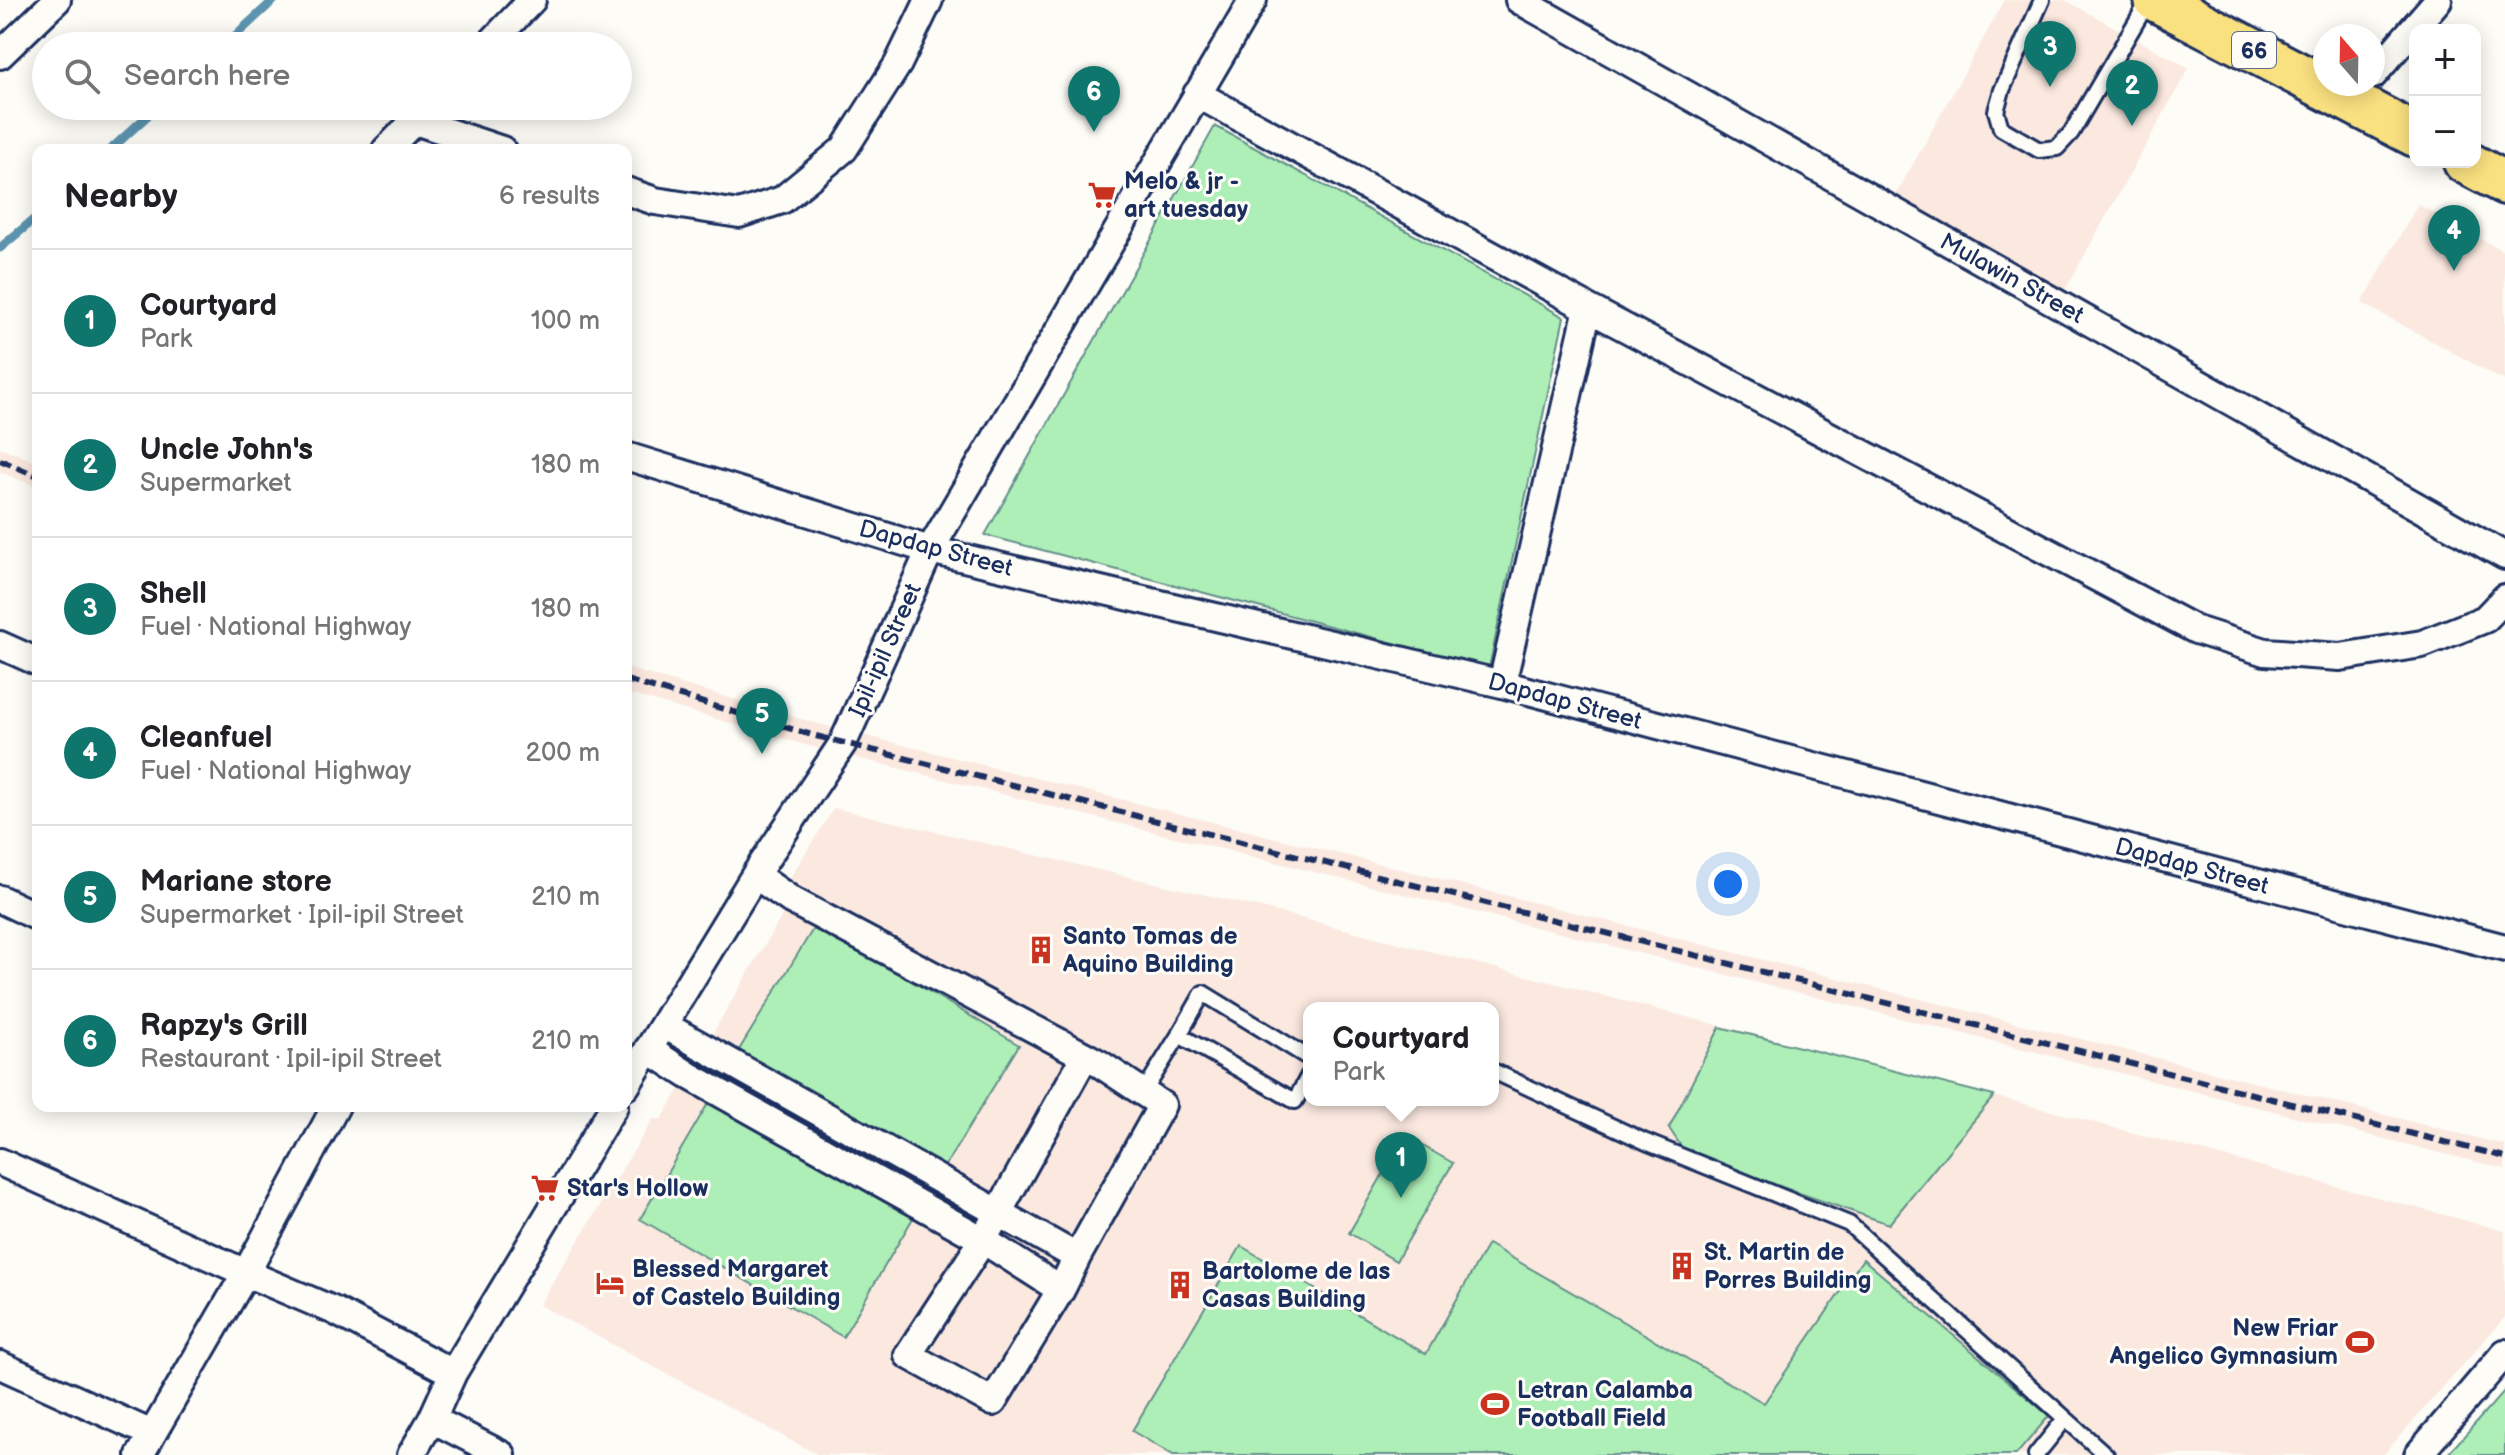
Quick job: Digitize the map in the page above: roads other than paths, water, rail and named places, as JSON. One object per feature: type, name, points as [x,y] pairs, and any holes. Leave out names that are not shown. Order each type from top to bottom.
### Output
[{"type":"main road","name":"66","points":[[2156,0],[2313,65]]},
{"type":"main road","name":"66","points":[[2374,96],[2409,129]]},
{"type":"main road","points":[[2476,168],[2505,183]]},
{"type":"street","points":[[0,55],[57,0]]},
{"type":"street","points":[[501,32],[532,0]]},
{"type":"street","points":[[632,193],[655,201],[739,214],[782,200],[844,149],[898,64],[929,0]]},
{"type":"street","name":"Ipil-ipil Street","points":[[632,1076],[755,875],[843,743],[930,550],[1253,0]]},
{"type":"street","name":"Mulawin Street","points":[[1519,0],[2505,556]]},
{"type":"street","points":[[2385,61],[2438,0]]},
{"type":"street","points":[[1197,94],[1588,308],[2196,630],[2265,652],[2340,657],[2422,644],[2485,619],[2505,598]]},
{"type":"street","points":[[392,144],[416,120]]},
{"type":"street","points":[[435,120],[489,144]]},
{"type":"street","points":[[1502,684],[1588,308]]},
{"type":"street","name":"Dapdap Street","points":[[632,458],[930,550],[1502,684],[2505,948]]},
{"type":"street","points":[[0,645],[32,659]]},
{"type":"street","points":[[755,875],[791,900],[1085,1056],[1162,1105],[1061,1290],[993,1402],[908,1355],[983,1240],[1085,1056]]},
{"type":"street","points":[[0,899],[32,914]]},
{"type":"street","points":[[664,1025],[1077,1257]]},
{"type":"street","points":[[648,1049],[688,1075],[983,1240],[1061,1290]]},
{"type":"street","points":[[0,1365],[146,1444],[246,1273],[333,1112]]},
{"type":"street","points":[[411,1455],[453,1373],[610,1112]]},
{"type":"street","points":[[0,1162],[335,1311],[453,1373]]},
{"type":"street","points":[[2418,1455],[2505,1353]]},
{"type":"street","points":[[432,1419],[502,1455]]},
{"type":"lane","points":[[2042,0],[2002,90],[1996,111],[2001,128],[2039,150],[2057,148],[2071,133],[2149,0]]},
{"type":"lane","points":[[1143,1093],[1203,993],[1303,1054]]},
{"type":"lane","points":[[1179,1035],[1295,1101],[1303,1086]]},
{"type":"lane","points":[[1499,1074],[1646,1142],[1849,1224],[2106,1455]]},
{"type":"lane","points":[[2036,1455],[2065,1419]]},
{"type":"waterway","points":[[239,32],[274,0]]},
{"type":"waterway","points":[[117,144],[143,120]]},
{"type":"waterway","points":[[0,248],[32,221]]},
{"type":"railway","points":[[0,460],[32,473]]},
{"type":"railway","points":[[632,682],[812,735],[2505,1157]]},
{"type":"place","name":"Shell","points":[[2050,87]]},
{"type":"place","name":"Uncle John's","points":[[2132,126]]},
{"type":"place","name":"Rapzy's Grill","points":[[1094,132]]},
{"type":"place","name":"Melo & jr - art tuesday","points":[[1102,195]]},
{"type":"place","name":"Cleanfuel","points":[[2454,271]]},
{"type":"place","name":"Mariane store","points":[[762,754]]},
{"type":"place","name":"Santo Tomas de Aquino Building","points":[[1041,950]]},
{"type":"place","name":"Star's Hollow","points":[[545,1188]]},
{"type":"place","name":"Courtyard","points":[[1401,1198]]},
{"type":"place","name":"St. Martin de Porres Building","points":[[1682,1266]]},
{"type":"place","name":"Blessed Margaret of Castelo Building","points":[[610,1283]]},
{"type":"place","name":"Bartolome de las Casas Building","points":[[1180,1285]]},
{"type":"place","name":"New Friar Angelico Gymnasium","points":[[2360,1342]]},
{"type":"place","name":"Letran Calamba Football Field","points":[[1495,1404]]}]
